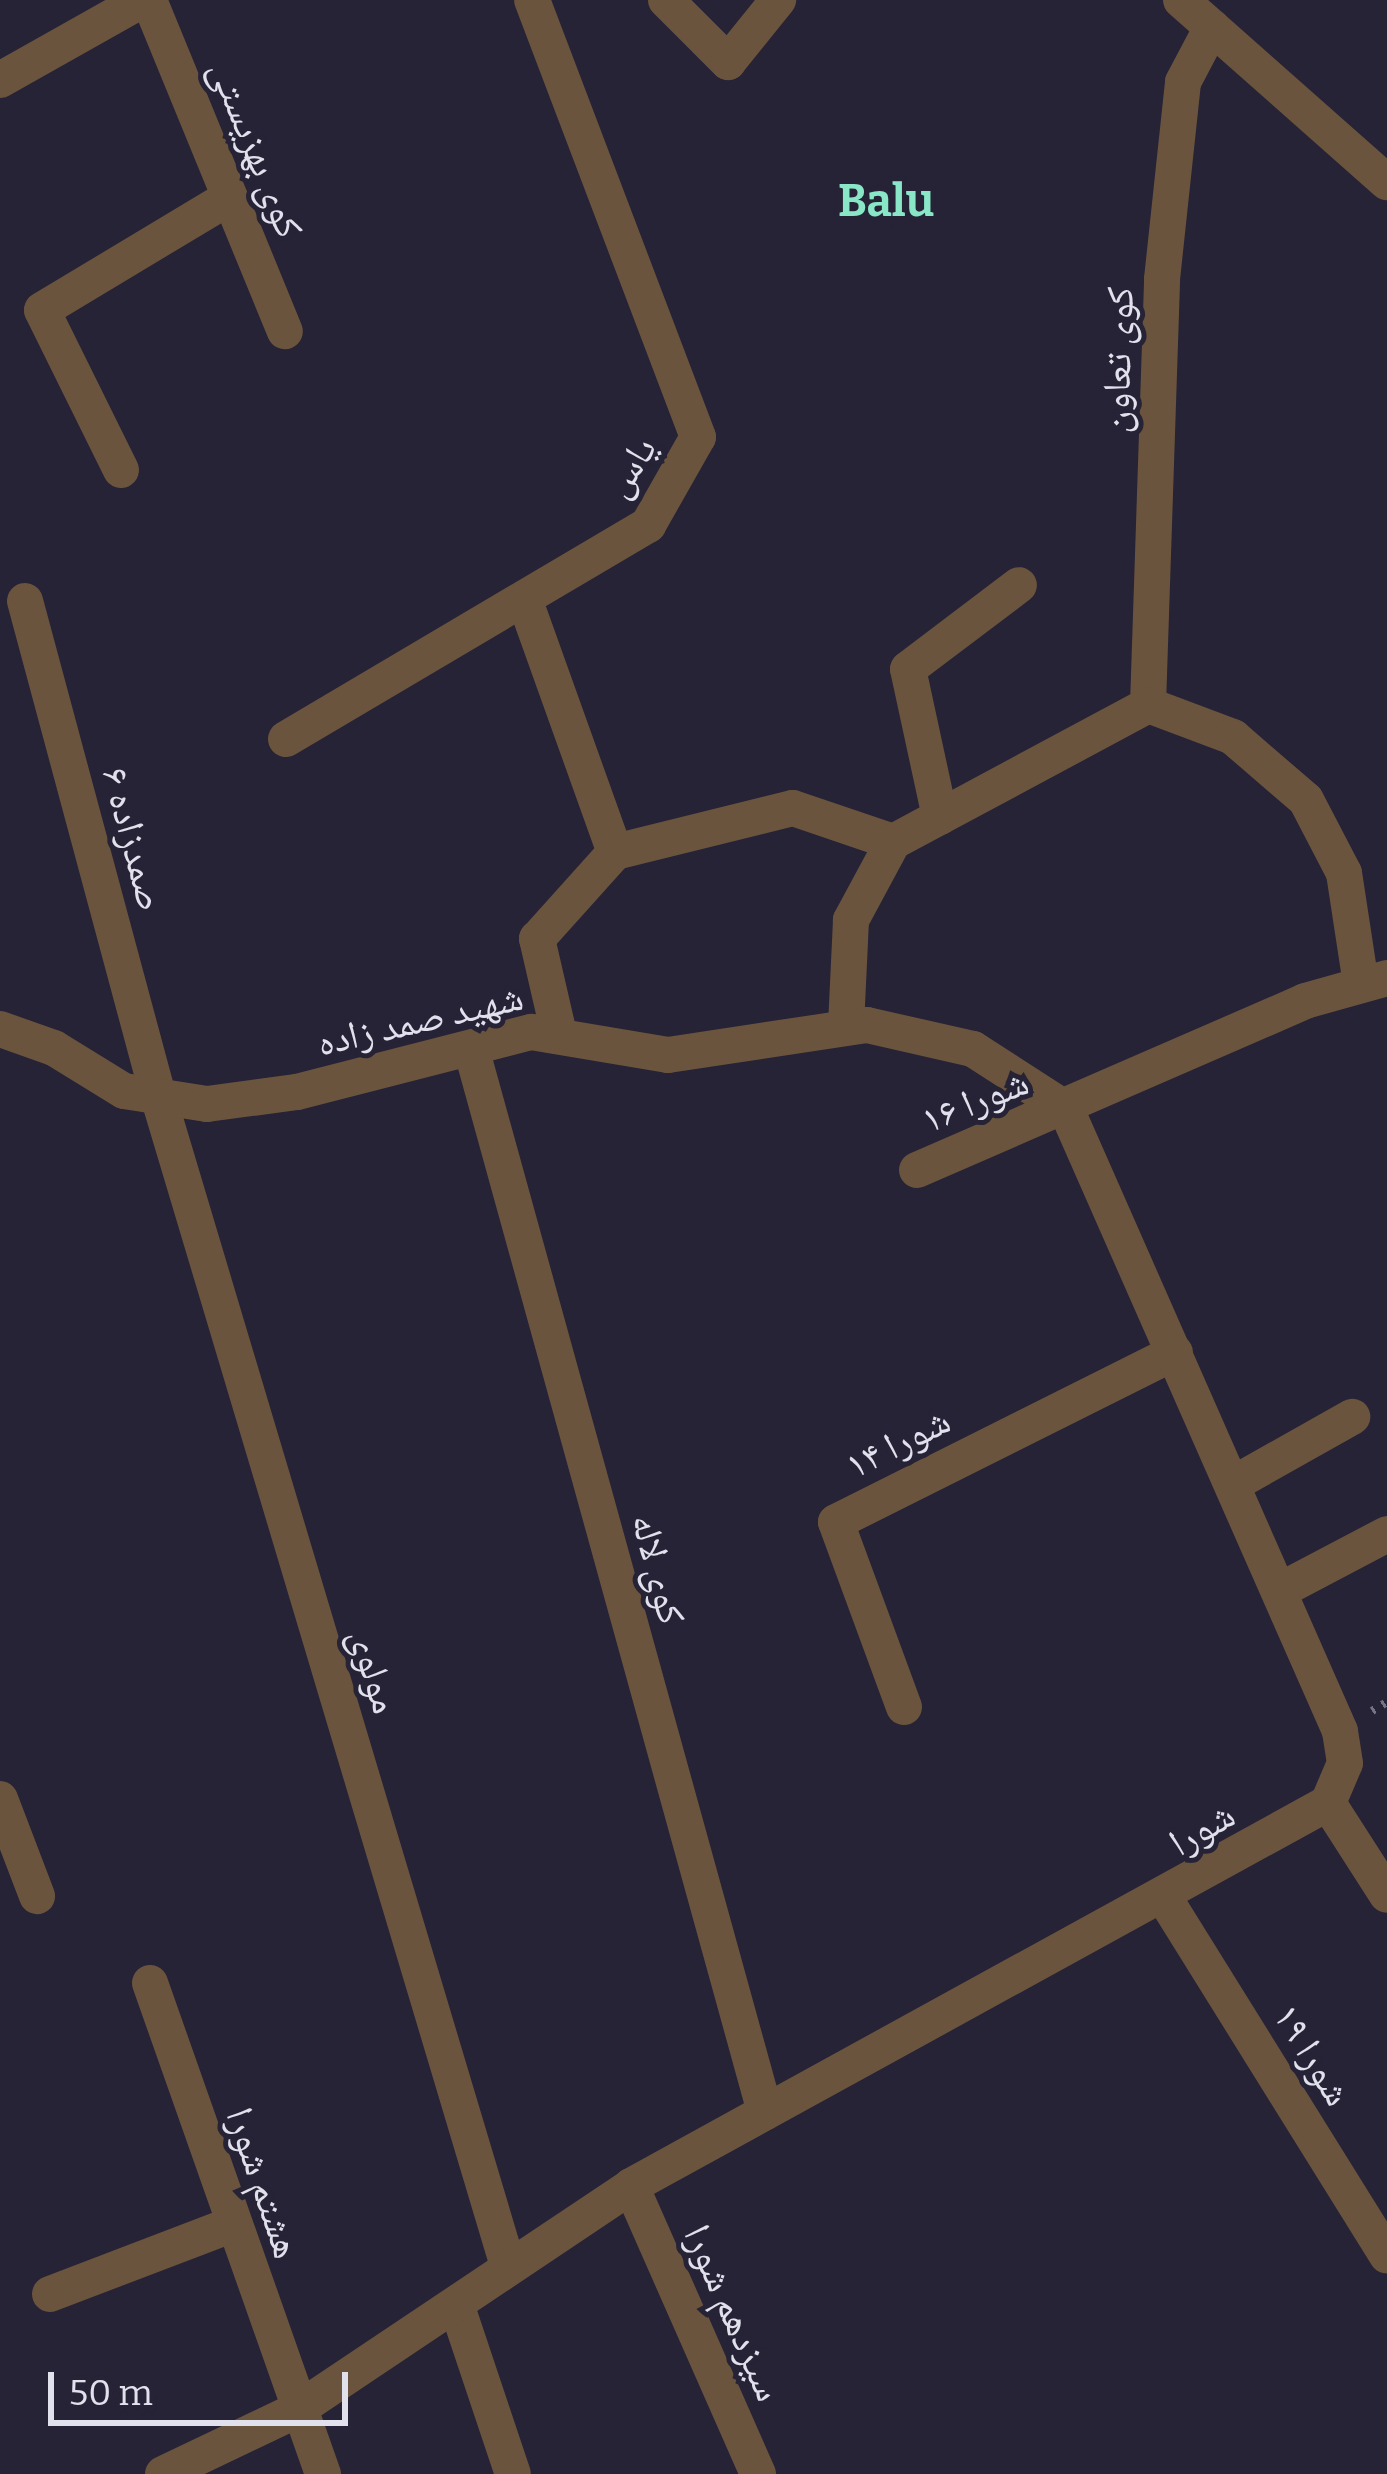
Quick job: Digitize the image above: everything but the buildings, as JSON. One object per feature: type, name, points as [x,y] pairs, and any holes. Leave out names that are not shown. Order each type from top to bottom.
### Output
[{"type":"street","points":[[0,80],[145,0]]},
{"type":"street","name":"کوی بهزیستی","points":[[145,0],[285,331]]},
{"type":"street","name":"یاس","points":[[286,739],[526,604],[648,525],[698,437],[532,0]]},
{"type":"street","points":[[666,0],[728,62],[778,0]]},
{"type":"street","points":[[1181,0],[1387,182]]},
{"type":"street","name":"کوی تعاون","points":[[1148,705],[1162,279],[1183,82],[1212,27]]},
{"type":"street","points":[[121,470],[42,310],[230,196]]},
{"type":"street","points":[[940,817],[908,669],[1019,585]]},
{"type":"street","name":"صمدزاده ۶","points":[[25,601],[159,1100]]},
{"type":"street","points":[[526,604],[615,852]]},
{"type":"street","points":[[846,1027],[851,920],[893,842],[1148,705],[1232,737],[1306,800],[1344,873],[1374,981],[1066,1109],[1340,1731],[1345,1763],[1328,1803],[1387,1894]]},
{"type":"street","points":[[559,1034],[537,939],[615,852],[793,808],[893,842]]},
{"type":"street","name":"شهید صمد زاده","points":[[0,1029],[54,1048],[124,1091],[207,1104],[297,1092],[531,1032],[668,1055],[846,1027],[974,1049],[1066,1109]]},
{"type":"street","name":"کوی لاله","points":[[470,1048],[765,2112]]},
{"type":"street","name":"مولوی","points":[[159,1100],[508,2266]]},
{"type":"street","name":"شورا ۱۶","points":[[917,1170],[1066,1109]]},
{"type":"street","name":"شورا ۱۴","points":[[904,1707],[836,1522],[1175,1352]]},
{"type":"street","points":[[1233,1484],[1352,1417]]},
{"type":"street","points":[[1279,1591],[1387,1534]]},
{"type":"street","points":[[0,1799],[37,1896]]},
{"type":"street","name":"شورا","points":[[163,2474],[297,2410],[631,2186],[1041,1958],[1165,1899],[1328,1803]]},
{"type":"street","name":"شورا ۱۹","points":[[1165,1899],[1387,2256]]},
{"type":"street","name":"هشتم شورا","points":[[150,1983],[322,2474]]},
{"type":"street","name":"سیزدهم شورا","points":[[631,2186],[758,2474]]},
{"type":"street","points":[[50,2294],[233,2224]]},
{"type":"street","points":[[456,2304],[513,2474]]},
{"type":"district","name":"Balu","points":[[886,202]]}]
